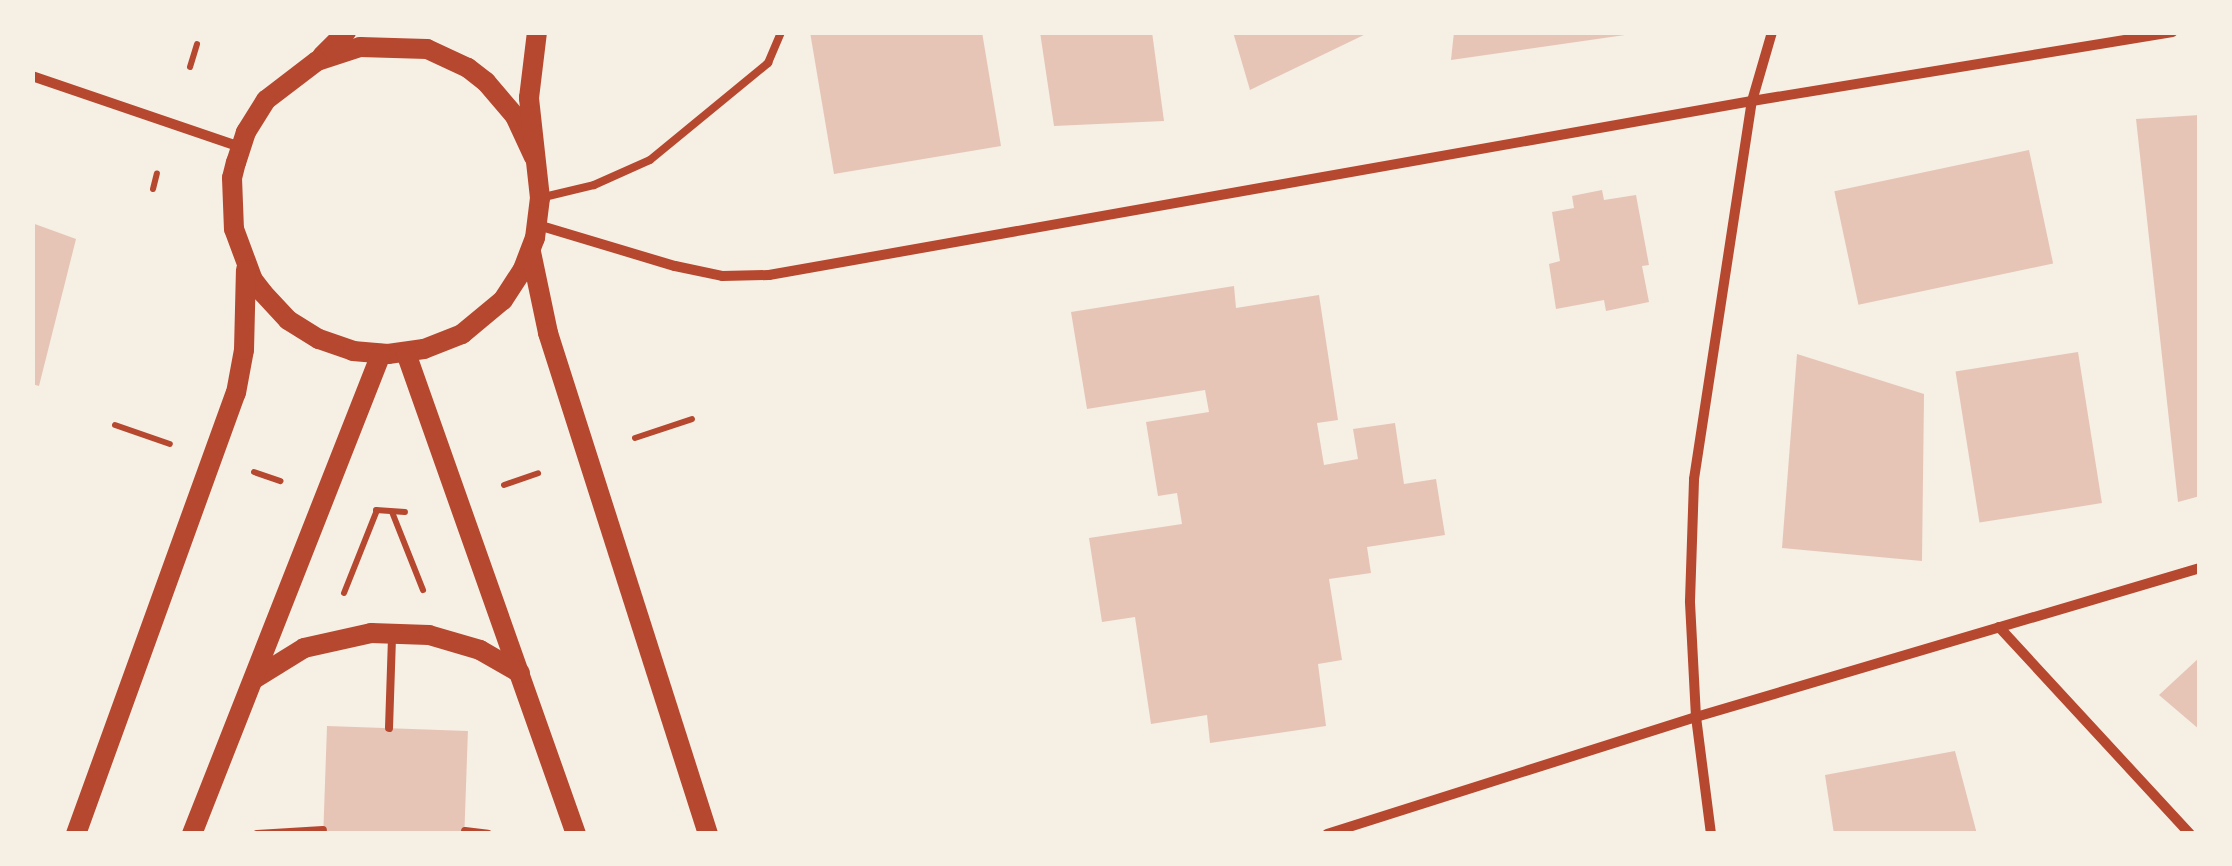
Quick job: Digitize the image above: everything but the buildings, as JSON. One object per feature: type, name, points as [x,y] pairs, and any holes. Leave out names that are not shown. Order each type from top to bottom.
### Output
[{"type":"main road","points":[[346,32],[317,61],[266,100],[240,147],[232,178],[232,212],[246,263],[274,308],[303,330],[353,351],[381,354],[406,353],[462,334],[491,312],[514,284],[531,252],[540,198],[529,98],[537,32]]},
{"type":"main road","points":[[317,61],[339,52],[382,44],[427,49],[448,58],[486,82],[502,99],[516,116],[534,157]]},
{"type":"main road","points":[[531,252],[548,333],[708,834]]},
{"type":"main road","points":[[76,834],[236,393],[244,350],[246,263]]},
{"type":"main road","points":[[406,353],[576,834]]},
{"type":"main road","points":[[192,834],[381,354]]},
{"type":"main road","points":[[252,680],[284,658],[324,640],[392,633],[429,635],[480,650],[520,673]]},
{"type":"street","points":[[1711,834],[1696,717],[1690,602],[1694,480],[1752,101],[1772,32]]},
{"type":"street","points":[[538,225],[675,266],[722,276],[769,275],[1752,101],[2172,32]]},
{"type":"street","points":[[32,76],[240,147]]},
{"type":"street","points":[[1326,834],[1696,717],[2200,568]]},
{"type":"street","points":[[1998,627],[2190,834]]},
{"type":"lane","points":[[540,198],[594,185],[650,160],[768,63],[780,32]]},
{"type":"lane","points":[[389,728],[392,633]]},
{"type":"lane","points":[[257,834],[323,830]]},
{"type":"lane","points":[[464,830],[488,834]]},
{"type":"path","points":[[190,67],[196,44]]},
{"type":"path","points":[[153,189],[157,172]]},
{"type":"path","points":[[635,438],[692,419]]},
{"type":"path","points":[[115,425],[171,444]]},
{"type":"path","points":[[252,472],[281,481]]},
{"type":"path","points":[[504,485],[538,472]]},
{"type":"path","points":[[366,509],[405,512]]},
{"type":"path","points":[[360,599],[341,601],[377,510]]},
{"type":"path","points":[[392,512],[428,603]]}]
